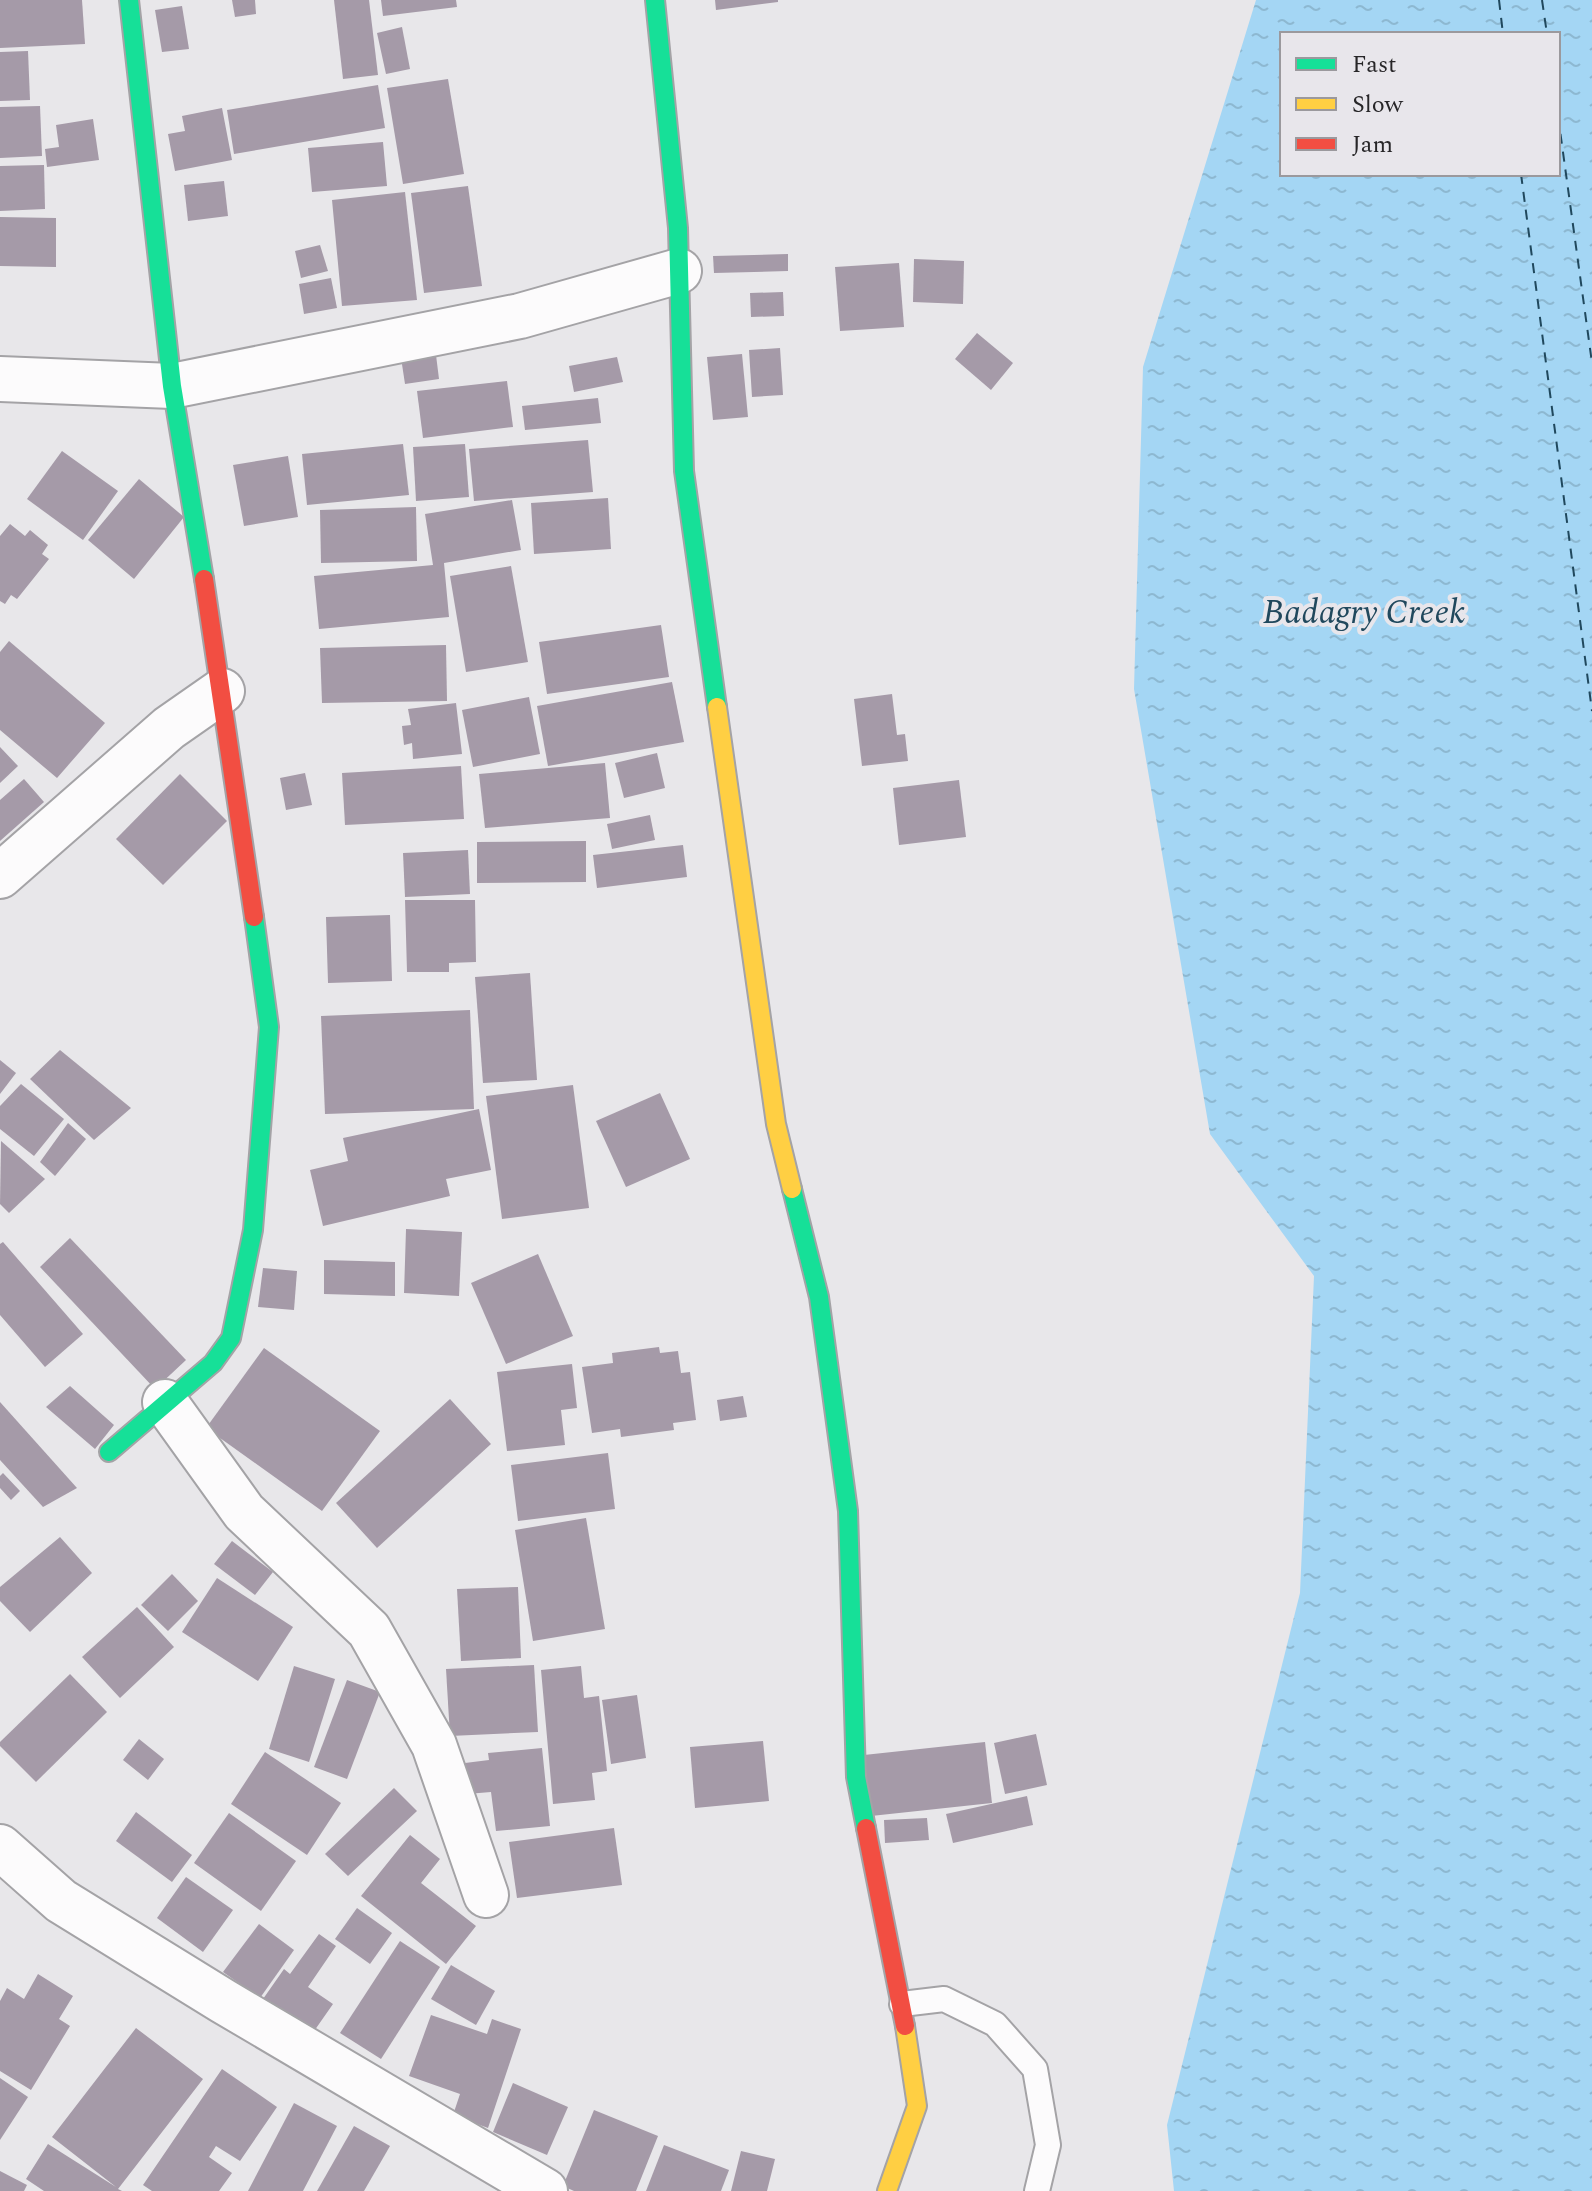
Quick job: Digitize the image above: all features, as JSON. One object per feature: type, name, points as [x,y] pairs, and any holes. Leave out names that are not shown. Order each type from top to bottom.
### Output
[{"type":"street","points":[[109,1452],[213,1363],[231,1338],[253,1230],[269,1027],[222,691],[172,386],[129,0]]},
{"type":"street","points":[[655,0],[678,228],[684,471],[776,1124],[819,1297],[848,1511],[856,1777],[902,2004],[917,2106],[887,2191]]},
{"type":"street","points":[[0,379],[172,386],[520,316],[679,271]]},
{"type":"street","points":[[0,876],[169,728],[222,691]]},
{"type":"street","points":[[165,1402],[244,1512],[369,1630],[434,1745],[486,1895]]},
{"type":"street","points":[[0,1847],[61,1901],[236,2009],[545,2191]]},
{"type":"lane","points":[[902,2004],[944,1999],[995,2024],[1035,2069],[1048,2145],[1037,2191]]},
{"type":"water","name":"Badagry Creek","points":[[1256,0],[1592,0],[1592,2191],[1174,2191],[1167,2125],[1300,1593],[1314,1276],[1210,1134],[1134,689],[1143,367]]},
{"type":"building","points":[[0,0],[82,0],[85,44],[0,48]]},
{"type":"building","points":[[232,0],[255,0],[256,14],[235,17]]},
{"type":"building","points":[[334,0],[369,0],[378,75],[343,79]]},
{"type":"building","points":[[381,0],[456,0],[457,7],[383,16]]},
{"type":"building","points":[[715,0],[778,0],[778,2],[716,10]]},
{"type":"building","points":[[182,6],[189,49],[162,52],[155,10]]},
{"type":"building","points":[[402,27],[410,69],[386,74],[377,33]]},
{"type":"building","points":[[28,51],[30,100],[0,101],[0,52]]},
{"type":"building","points":[[448,79],[464,174],[403,184],[387,88]]},
{"type":"building","points":[[378,85],[385,128],[234,154],[227,110]]},
{"type":"building","points":[[40,106],[42,156],[0,158],[0,107]]},
{"type":"building","points":[[222,108],[232,160],[175,171],[168,134],[185,131],[182,116]]},
{"type":"building","points":[[93,119],[99,160],[47,167],[45,149],[59,147],[56,125]]},
{"type":"building","points":[[383,142],[387,186],[312,192],[308,148]]},
{"type":"building","points":[[44,165],[45,209],[0,211],[0,166]]},
{"type":"building","points":[[224,181],[228,216],[188,221],[184,185]]},
{"type":"building","points":[[468,186],[482,286],[424,293],[411,193]]},
{"type":"building","points":[[405,192],[417,300],[342,306],[332,200]]},
{"type":"building","points":[[0,217],[56,218],[56,267],[0,266]]},
{"type":"building","points":[[320,245],[328,271],[301,278],[295,251]]},
{"type":"building","points":[[788,254],[788,271],[714,273],[713,256]]},
{"type":"building","points":[[914,259],[964,261],[963,304],[913,302]]},
{"type":"building","points":[[899,263],[904,327],[840,331],[835,267]]},
{"type":"building","points":[[331,278],[337,308],[304,314],[299,284]]},
{"type":"building","points":[[783,292],[784,316],[751,317],[750,293]]},
{"type":"building","points":[[977,333],[1013,363],[991,390],[955,359]]},
{"type":"building","points":[[435,347],[439,379],[405,384],[400,351]]},
{"type":"building","points":[[780,348],[783,395],[752,397],[749,350]]},
{"type":"building","points":[[742,354],[748,417],[713,420],[707,357]]},
{"type":"building","points":[[617,357],[623,382],[574,392],[569,366]]},
{"type":"building","points":[[507,381],[513,427],[423,438],[417,391]]},
{"type":"building","points":[[598,398],[601,423],[525,430],[522,406]]},
{"type":"building","points":[[588,440],[593,492],[474,501],[469,449]]},
{"type":"building","points":[[403,444],[409,495],[307,505],[302,454]]},
{"type":"building","points":[[465,444],[469,497],[416,501],[413,447]]},
{"type":"building","points":[[62,451],[118,491],[83,540],[27,499]]},
{"type":"building","points":[[288,456],[298,517],[244,526],[233,465]]},
{"type":"building","points":[[139,479],[184,517],[134,579],[88,540]]},
{"type":"building","points":[[608,498],[611,549],[534,554],[531,503]]},
{"type":"building","points":[[512,500],[521,550],[444,563],[449,617],[319,629],[314,576],[433,565],[425,514]]},
{"type":"building","points":[[416,507],[417,561],[321,563],[320,510]]},
{"type":"building","points":[[10,524],[25,536],[30,530],[48,545],[42,554],[49,559],[17,599],[11,595],[5,604],[0,601],[0,536]]},
{"type":"building","points":[[511,566],[528,662],[466,672],[450,576]]},
{"type":"building","points":[[661,625],[669,677],[547,694],[539,642]]},
{"type":"building","points":[[9,641],[105,723],[57,778],[0,730],[0,652]]},
{"type":"building","points":[[446,645],[447,701],[322,703],[320,648]]},
{"type":"building","points":[[672,682],[684,742],[548,766],[537,706]]},
{"type":"building","points":[[892,694],[897,735],[905,734],[908,761],[862,766],[854,699]]},
{"type":"building","points":[[529,697],[540,754],[473,767],[462,710]]},
{"type":"building","points":[[456,703],[462,754],[413,759],[412,743],[404,745],[402,726],[411,725],[408,709]]},
{"type":"building","points":[[0,747],[18,766],[0,783]]},
{"type":"building","points":[[657,753],[665,788],[624,798],[615,763]]},
{"type":"building","points":[[605,763],[610,818],[485,828],[479,774]]},
{"type":"building","points":[[461,766],[464,819],[345,825],[342,773]]},
{"type":"building","points":[[305,773],[312,805],[286,810],[280,778]]},
{"type":"building","points":[[180,774],[227,821],[163,885],[116,839]]},
{"type":"building","points":[[24,779],[44,802],[0,841],[0,800]]},
{"type":"building","points":[[959,780],[966,837],[899,845],[893,788]]},
{"type":"building","points":[[650,815],[655,840],[612,849],[607,824]]},
{"type":"building","points":[[586,841],[586,882],[477,883],[477,842]]},
{"type":"building","points":[[683,845],[687,877],[597,888],[593,855]]},
{"type":"building","points":[[468,850],[470,894],[405,897],[403,853]]},
{"type":"building","points":[[405,900],[475,900],[476,962],[449,963],[449,972],[407,972]]},
{"type":"building","points":[[390,915],[392,981],[328,983],[326,917]]},
{"type":"building","points":[[530,973],[537,1080],[483,1083],[475,977]]},
{"type":"building","points":[[470,1010],[474,1109],[325,1114],[321,1016]]},
{"type":"building","points":[[60,1050],[131,1108],[94,1140],[30,1079]]},
{"type":"building","points":[[0,1060],[16,1073],[0,1094]]},
{"type":"building","points":[[21,1084],[64,1119],[34,1156],[0,1129],[0,1106]]},
{"type":"building","points":[[573,1085],[589,1208],[502,1219],[486,1096]]},
{"type":"building","points":[[660,1093],[690,1159],[626,1187],[596,1121]]},
{"type":"building","points":[[479,1109],[491,1170],[446,1179],[450,1196],[323,1226],[310,1170],[348,1161],[343,1138]]},
{"type":"building","points":[[68,1123],[86,1139],[55,1176],[40,1162]]},
{"type":"building","points":[[1,1141],[45,1179],[9,1213],[0,1204]]},
{"type":"building","points":[[406,1229],[462,1232],[459,1296],[404,1293]]},
{"type":"building","points":[[70,1238],[186,1360],[155,1389],[40,1267]]},
{"type":"building","points":[[3,1242],[83,1334],[45,1367],[0,1315],[0,1244]]},
{"type":"building","points":[[538,1254],[573,1336],[506,1364],[471,1283]]},
{"type":"building","points":[[324,1260],[395,1262],[395,1296],[324,1294]]},
{"type":"building","points":[[263,1268],[297,1271],[294,1310],[258,1307]]},
{"type":"building","points":[[659,1347],[660,1353],[678,1351],[681,1373],[690,1372],[696,1420],[673,1423],[674,1430],[621,1437],[620,1429],[592,1433],[582,1367],[613,1363],[612,1353]]},
{"type":"building","points":[[264,1348],[380,1431],[322,1511],[206,1428]]},
{"type":"building","points":[[572,1364],[577,1408],[561,1410],[565,1445],[507,1451],[497,1372]]},
{"type":"building","points":[[70,1386],[114,1425],[95,1449],[46,1407]]},
{"type":"building","points":[[743,1396],[747,1417],[720,1421],[717,1400]]},
{"type":"building","points":[[450,1399],[491,1444],[377,1548],[336,1503]]},
{"type":"building","points":[[0,1402],[77,1488],[43,1507],[0,1460]]},
{"type":"building","points":[[608,1453],[615,1509],[518,1521],[511,1465]]},
{"type":"building","points":[[3,1473],[20,1491],[11,1500],[0,1488]]},
{"type":"building","points":[[586,1518],[605,1629],[533,1641],[515,1530]]},
{"type":"building","points":[[60,1537],[92,1573],[30,1632],[0,1601],[0,1587]]},
{"type":"building","points":[[232,1541],[273,1572],[255,1595],[214,1564]]},
{"type":"building","points":[[172,1574],[198,1601],[168,1631],[141,1605]]},
{"type":"building","points":[[217,1578],[293,1627],[258,1681],[182,1632]]},
{"type":"building","points":[[518,1587],[521,1658],[461,1661],[457,1589]]},
{"type":"building","points":[[137,1607],[174,1647],[120,1698],[82,1657]]},
{"type":"building","points":[[534,1665],[538,1732],[450,1736],[446,1669]]},
{"type":"building","points":[[294,1666],[335,1679],[309,1762],[269,1749]]},
{"type":"building","points":[[581,1666],[584,1698],[599,1696],[607,1771],[592,1773],[595,1800],[553,1804],[541,1670]]},
{"type":"building","points":[[70,1674],[107,1712],[36,1782],[0,1746],[0,1742]]},
{"type":"building","points":[[347,1680],[380,1692],[347,1779],[314,1767]]},
{"type":"building","points":[[637,1695],[646,1758],[611,1764],[602,1700]]},
{"type":"building","points":[[1036,1734],[1047,1785],[1005,1794],[994,1743]]},
{"type":"building","points":[[139,1739],[164,1759],[148,1780],[123,1760]]},
{"type":"building","points":[[763,1741],[769,1801],[695,1808],[690,1747]]},
{"type":"building","points":[[985,1742],[992,1803],[871,1816],[864,1755]]},
{"type":"building","points":[[542,1748],[550,1826],[496,1831],[491,1792],[467,1794],[465,1763],[489,1760],[488,1753]]},
{"type":"building","points":[[265,1752],[341,1803],[307,1855],[231,1804]]},
{"type":"building","points":[[394,1788],[417,1811],[348,1876],[325,1854]]},
{"type":"building","points":[[1027,1796],[1033,1825],[953,1843],[946,1814]]},
{"type":"building","points":[[136,1812],[192,1855],[172,1882],[116,1841]]},
{"type":"building","points":[[229,1813],[296,1861],[261,1911],[194,1863]]},
{"type":"building","points":[[927,1818],[929,1840],[885,1843],[884,1820]]},
{"type":"building","points":[[614,1828],[622,1885],[517,1898],[509,1842]]},
{"type":"building","points":[[410,1835],[440,1859],[421,1883],[476,1926],[446,1964],[361,1896]]},
{"type":"building","points":[[186,1877],[233,1910],[203,1952],[157,1918]]},
{"type":"building","points":[[357,1908],[392,1933],[370,1964],[335,1939]]},
{"type":"building","points":[[259,1924],[294,1950],[260,1998],[223,1972]]},
{"type":"building","points":[[319,1934],[336,1946],[308,1987],[333,2004],[312,2034],[263,1999],[284,1969],[290,1974]]},
{"type":"building","points":[[400,1941],[440,1967],[381,2059],[340,2033]]},
{"type":"building","points":[[451,1965],[495,1991],[476,2025],[431,1999]]},
{"type":"building","points":[[38,1974],[73,1996],[59,2019],[70,2026],[31,2090],[0,2071],[0,2001],[7,1988],[24,1999]]},
{"type":"building","points":[[431,2015],[487,2034],[492,2019],[521,2029],[488,2128],[453,2115],[460,2094],[409,2076]]},
{"type":"building","points":[[136,2028],[203,2079],[118,2189],[122,2191],[44,2191],[26,2179],[48,2144],[116,2187],[52,2137]]},
{"type":"building","points":[[222,2069],[277,2107],[240,2161],[216,2146],[209,2157],[232,2173],[219,2191],[152,2191],[143,2185]]},
{"type":"building","points":[[0,2078],[28,2097],[0,2140]]},
{"type":"building","points":[[513,2083],[568,2107],[547,2155],[493,2132]]},
{"type":"building","points":[[294,2103],[337,2126],[303,2191],[248,2191]]},
{"type":"building","points":[[594,2110],[658,2136],[636,2191],[574,2191],[563,2186]]},
{"type":"building","points":[[354,2126],[390,2146],[364,2191],[317,2191]]},
{"type":"building","points":[[664,2145],[729,2170],[721,2191],[646,2191]]},
{"type":"building","points":[[741,2151],[775,2159],[767,2191],[731,2191]]},
{"type":"building","points":[[0,2171],[27,2185],[24,2191],[0,2191]]},
{"type":"ferry route","points":[[1499,0],[1503,32]]},
{"type":"ferry route","points":[[1542,0],[1547,32]]},
{"type":"ferry route","points":[[1560,131],[1592,363]]},
{"type":"ferry route","points":[[1521,176],[1592,711]]},
{"type":"traffic: fast","points":[[129,0],[172,386],[204,579]]},
{"type":"traffic: fast","points":[[655,0],[678,228],[684,471],[717,707]]},
{"type":"traffic: fast","points":[[109,1452],[213,1363],[231,1338],[253,1230],[269,1027],[254,917]]},
{"type":"traffic: fast","points":[[792,1189],[819,1297],[848,1511],[856,1777],[866,1828]]},
{"type":"traffic: slow","points":[[717,707],[776,1124],[792,1189]]},
{"type":"traffic: slow","points":[[887,2191],[917,2106],[905,2026]]},
{"type":"traffic: jam","points":[[204,579],[254,917]]},
{"type":"traffic: jam","points":[[866,1828],[905,2026]]}]
